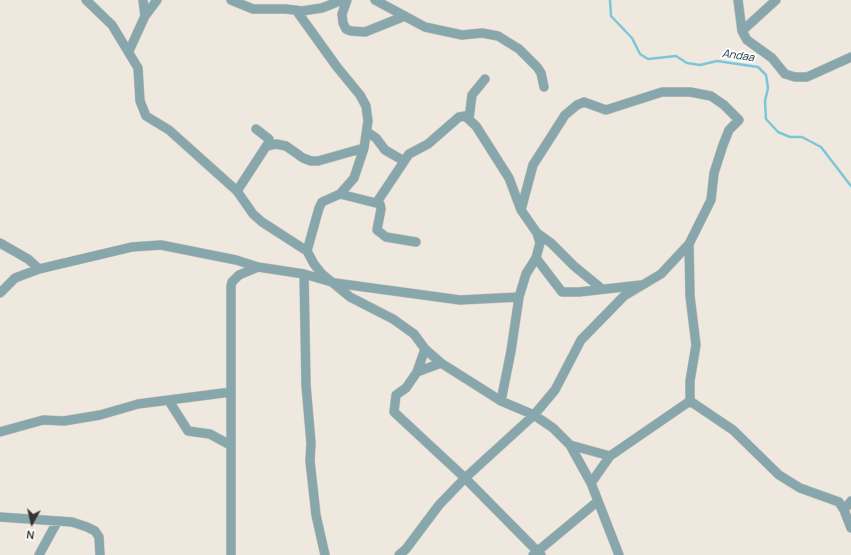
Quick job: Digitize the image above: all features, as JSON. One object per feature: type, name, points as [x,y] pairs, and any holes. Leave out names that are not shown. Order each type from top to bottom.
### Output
[{"type":"street","points":[[86,0],[112,26],[129,51],[138,68],[140,101],[146,116],[169,130],[237,191],[253,214],[262,222],[307,251],[322,274],[335,283],[350,298],[365,304],[414,334],[425,349],[440,363],[501,401],[534,415],[553,428],[570,445],[591,483],[619,555]]},
{"type":"street","points":[[142,0],[144,16]]},
{"type":"street","points":[[129,51],[144,16],[157,0]]},
{"type":"street","points":[[230,0],[253,8],[310,11],[342,0]]},
{"type":"street","points":[[347,0],[342,14],[343,23],[346,29],[351,31],[365,32],[405,16]]},
{"type":"street","points":[[375,0],[425,27],[468,36],[490,34],[498,36],[519,49],[537,68],[541,73],[544,87]]},
{"type":"street","points":[[738,0],[742,31],[747,40],[772,58],[782,71],[796,77],[815,75],[851,57]]},
{"type":"street","points":[[742,31],[776,0]]},
{"type":"street","points":[[296,10],[337,67],[360,95],[366,106],[368,132],[354,178],[340,194],[320,204],[307,251]]},
{"type":"street","points":[[469,119],[472,95],[485,79]]},
{"type":"street","points":[[399,555],[406,549],[439,505],[465,478],[534,415],[555,390],[581,340],[624,296],[661,274],[689,244],[711,200],[714,173],[729,130],[739,120],[724,105],[711,96],[690,92],[662,92],[606,110],[584,102],[577,105],[565,115],[533,165],[521,210]]},
{"type":"street","points":[[377,202],[409,154],[428,144],[459,116],[469,119],[476,126],[509,178],[521,210],[537,234],[540,243],[536,258],[526,274],[519,297],[511,351],[501,401]]},
{"type":"street","points":[[237,191],[267,146],[269,138],[256,129]]},
{"type":"street","points":[[368,132],[380,142],[385,150],[404,161]]},
{"type":"street","points":[[267,146],[282,145],[311,161],[318,161],[364,148]]},
{"type":"street","points":[[340,194],[377,202],[381,206],[377,226],[377,230],[380,234],[386,237],[416,242]]},
{"type":"street","points":[[537,234],[551,243],[574,266],[602,289]]},
{"type":"street","points":[[0,244],[28,259],[39,269]]},
{"type":"street","points":[[689,244],[690,296],[696,345],[690,381],[690,401]]},
{"type":"street","points":[[0,293],[15,278],[39,269],[132,247],[161,245],[236,260],[258,267],[304,274],[335,283],[367,286],[460,300],[519,297]]},
{"type":"street","points":[[536,258],[562,292],[579,292],[642,285]]},
{"type":"street","points":[[236,260],[239,275]]},
{"type":"street","points":[[231,555],[231,286],[232,282],[239,275],[258,267]]},
{"type":"street","points":[[304,274],[306,385],[311,443],[310,460],[316,515],[325,555]]},
{"type":"street","points":[[365,304],[367,286]]},
{"type":"street","points":[[425,349],[417,372],[406,388],[396,395],[394,412],[465,478],[537,554],[598,501]]},
{"type":"street","points":[[417,372],[440,363]]},
{"type":"street","points":[[0,432],[43,420],[69,421],[100,415],[138,404],[231,392]]},
{"type":"street","points":[[169,401],[188,431],[210,434],[230,446]]},
{"type":"street","points":[[591,483],[610,456],[690,401]]},
{"type":"street","points":[[690,401],[733,430],[780,475],[800,488],[834,499],[838,502],[844,510],[851,528]]},
{"type":"street","points":[[570,445],[610,456]]},
{"type":"street","points":[[844,510],[851,501]]},
{"type":"street","points":[[0,517],[72,522],[95,531],[99,537],[100,555]]},
{"type":"street","points":[[39,555],[57,522]]},
{"type":"waterway","name":"Andaa","points":[[610,0],[611,16],[632,38],[640,54],[648,59],[676,56],[687,63],[700,65],[717,61],[758,67],[766,75],[768,88],[765,101],[766,119],[778,132],[790,137],[802,137],[821,147],[851,186]]}]
